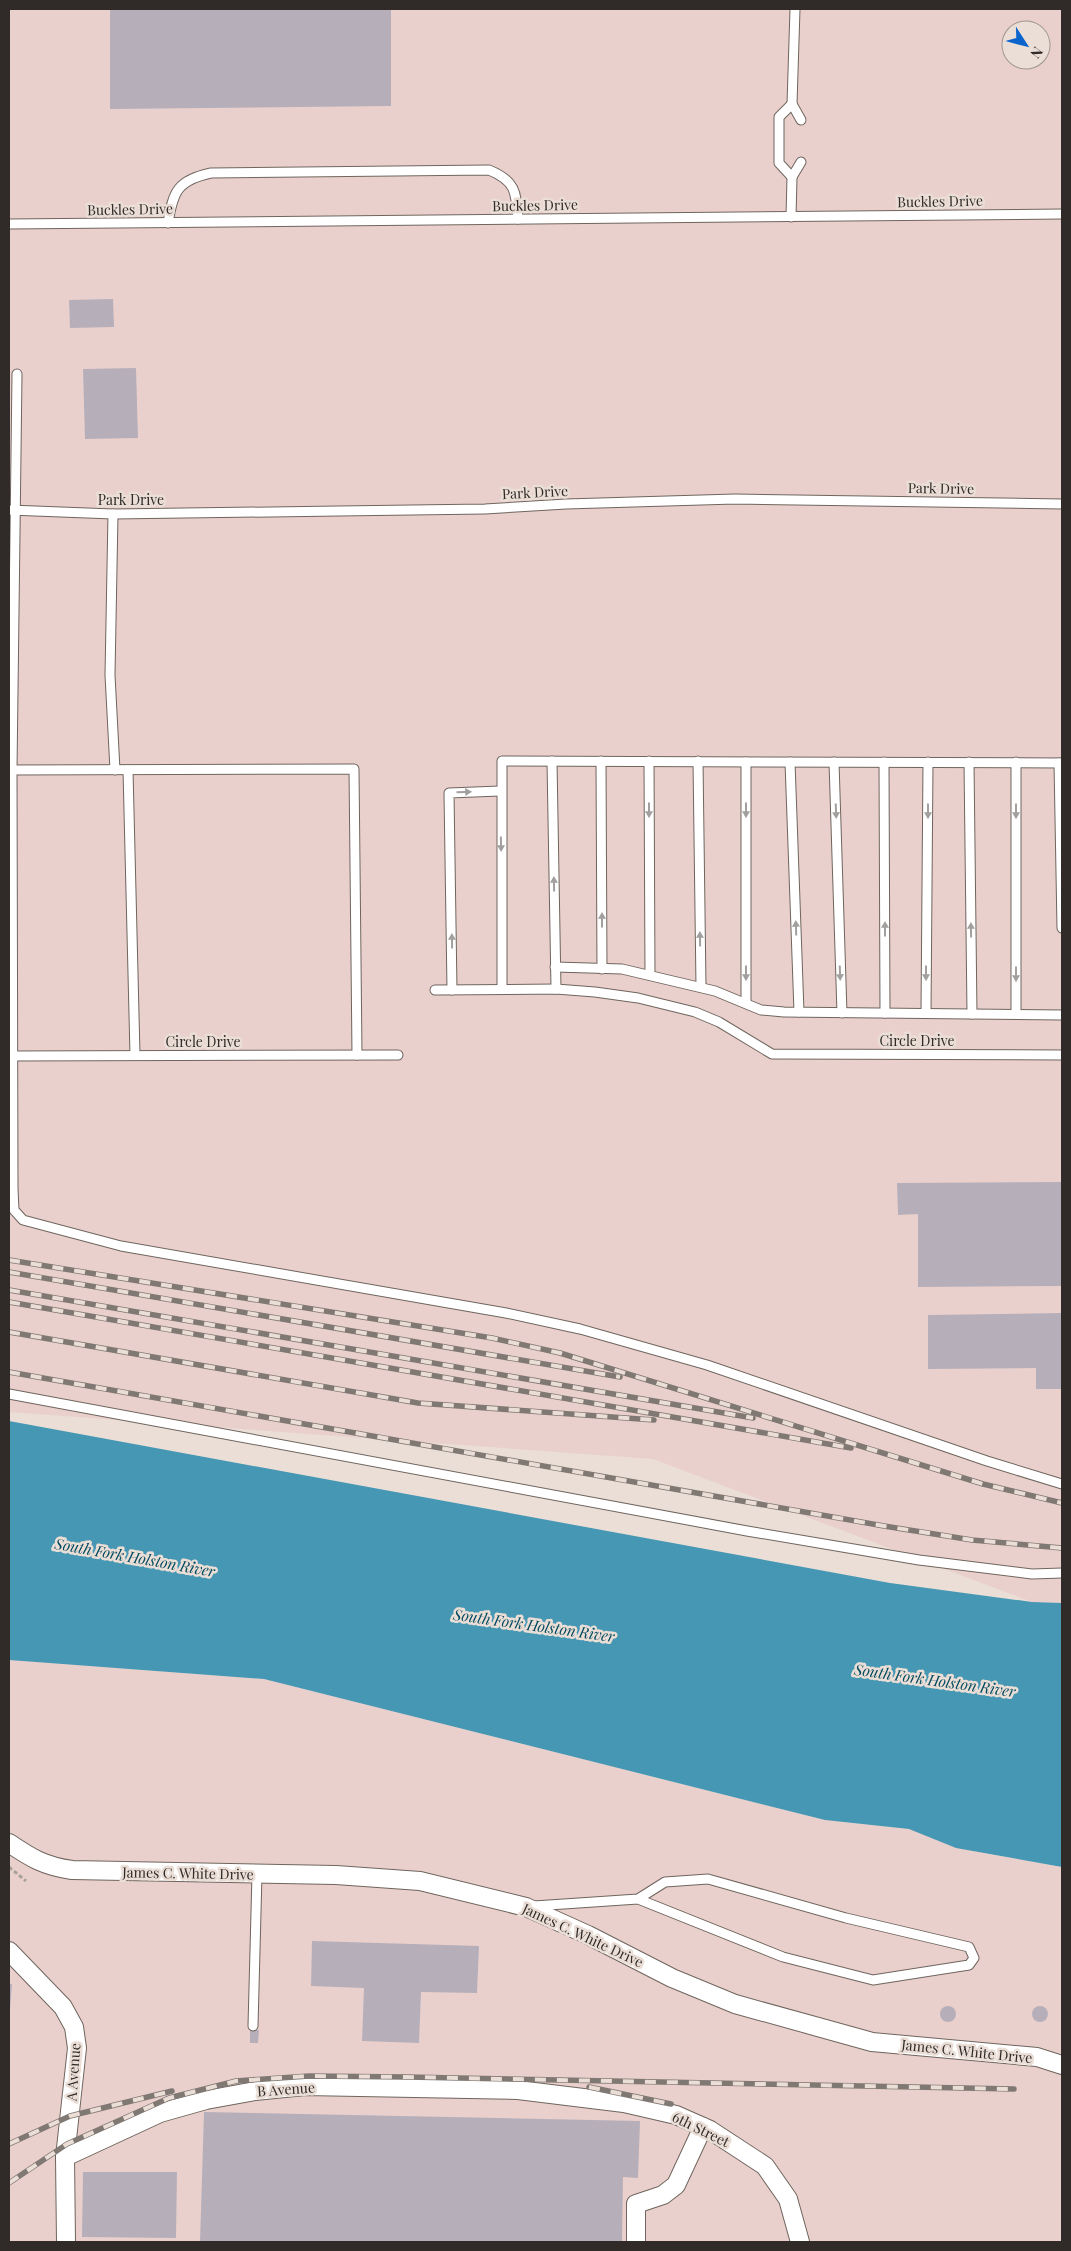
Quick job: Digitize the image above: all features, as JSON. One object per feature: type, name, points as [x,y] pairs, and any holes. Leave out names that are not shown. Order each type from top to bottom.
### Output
[{"type":"street","name":"James C. White Drive","points":[[9,1843],[36,1861],[63,1869],[375,1876],[420,1881],[526,1907],[588,1935],[672,1978],[736,2004],[872,2042],[1037,2057],[1062,2064]]},
{"type":"street","name":"A Avenue","points":[[9,1951],[63,2007],[74,2027],[77,2048],[65,2157],[66,2242]]},
{"type":"street","name":"B Avenue","points":[[65,2157],[160,2113],[206,2100],[255,2091],[305,2086],[518,2090]]},
{"type":"street","name":"6th Street","points":[[518,2090],[624,2103],[676,2115],[703,2127],[744,2150],[765,2166],[788,2199],[800,2242]]},
{"type":"street","points":[[636,2242],[636,2204],[663,2195],[676,2185],[703,2127]]},
{"type":"lane","points":[[794,9],[792,104],[801,120]]},
{"type":"lane","points":[[792,104],[780,117],[779,126],[779,164],[792,177]]},
{"type":"lane","points":[[791,217],[792,177],[802,162]]},
{"type":"lane","points":[[168,223],[172,200],[179,190],[191,178],[211,173],[489,170],[503,176],[514,187],[518,219]]},
{"type":"lane","name":"Buckles Drive","points":[[9,224],[1062,214]]},
{"type":"lane","points":[[18,374],[12,510],[10,770],[14,1210],[23,1220],[121,1246],[506,1313],[580,1329],[707,1365],[997,1464],[1062,1484]]},
{"type":"lane","name":"Park Drive","points":[[12,510],[113,514],[485,509],[566,504],[735,499],[1062,504]]},
{"type":"lane","points":[[113,514],[110,676],[115,770]]},
{"type":"lane","points":[[502,990],[500,791],[502,761],[1061,763],[1062,928]]},
{"type":"lane","points":[[435,990],[556,989],[552,761]]},
{"type":"lane","points":[[600,761],[602,969]]},
{"type":"lane","points":[[649,761],[650,975]]},
{"type":"lane","points":[[698,761],[701,987]]},
{"type":"lane","points":[[746,762],[746,1004]]},
{"type":"lane","points":[[790,762],[799,1012]]},
{"type":"lane","points":[[834,762],[842,1012]]},
{"type":"lane","points":[[884,762],[885,1013]]},
{"type":"lane","points":[[926,1013],[928,762]]},
{"type":"lane","points":[[969,762],[972,1014]]},
{"type":"lane","points":[[1016,762],[1016,1014]]},
{"type":"lane","points":[[10,770],[354,769],[357,1055]]},
{"type":"lane","points":[[128,770],[135,1055]]},
{"type":"lane","points":[[452,990],[449,793],[500,791]]},
{"type":"lane","points":[[555,968],[622,969],[701,987],[761,1010],[1062,1015]]},
{"type":"lane","name":"Circle Drive","points":[[556,989],[638,998],[695,1012],[719,1022],[772,1054],[1062,1055]]},
{"type":"lane","name":"Circle Drive","points":[[12,1056],[398,1055]]},
{"type":"lane","points":[[9,1394],[910,1559],[1032,1574],[1062,1574]]},
{"type":"lane","points":[[253,2026],[257,1874]]},
{"type":"lane","points":[[526,1907],[638,1898],[665,1882],[708,1879],[846,1918],[969,1947],[974,1958],[969,1965],[873,1980],[783,1957],[638,1898]]},
{"type":"path","points":[[9,1866],[26,1881]]},
{"type":"shaded area","points":[[9,9],[1062,9],[1062,1603],[1032,1602],[653,1459],[9,1412]]},
{"type":"shaded area","points":[[9,1660],[264,1679],[825,1820],[910,1829],[956,1848],[1062,1867],[1062,2242],[9,2242]]},
{"type":"water","name":"South Fork Holston River","points":[[9,1421],[890,1583],[1032,1602],[1062,1603],[1062,1867],[956,1848],[909,1829],[825,1820],[264,1679],[9,1660]]},
{"type":"building","points":[[110,9],[391,9],[391,106],[110,109]]},
{"type":"building","points":[[113,299],[114,327],[70,328],[69,300]]},
{"type":"building","points":[[136,368],[138,438],[85,439],[83,369]]},
{"type":"building","points":[[1062,1182],[1062,1286],[918,1287],[918,1214],[898,1215],[897,1183]]},
{"type":"building","points":[[1062,1313],[1062,1389],[1036,1389],[1036,1368],[928,1369],[928,1315]]},
{"type":"building","points":[[312,1941],[479,1946],[477,1993],[421,1992],[419,2043],[362,2041],[364,1988],[311,1986]]},
{"type":"building","points":[[9,1984],[12,1984],[10,2010],[9,2010]]},
{"type":"building","points":[[948,2006],[954,2008],[956,2014],[954,2020],[948,2022],[942,2020],[940,2014],[942,2008]]},
{"type":"building","points":[[1040,2006],[1046,2008],[1048,2014],[1046,2020],[1040,2022],[1034,2020],[1032,2014],[1034,2008]]},
{"type":"building","points":[[250,2030],[259,2030],[258,2043],[250,2043]]},
{"type":"building","points":[[204,2112],[640,2121],[638,2178],[623,2177],[622,2242],[200,2242]]},
{"type":"building","points":[[83,2172],[177,2172],[176,2238],[82,2237]]},
{"type":"railway","points":[[9,1260],[492,1338],[560,1353],[983,1484],[1062,1503]]},
{"type":"railway","points":[[9,1272],[620,1377]]},
{"type":"railway","points":[[9,1290],[753,1418]]},
{"type":"railway","points":[[9,1302],[851,1448]]},
{"type":"railway","points":[[9,1332],[418,1403],[654,1420]]},
{"type":"railway","points":[[9,1372],[884,1526],[972,1540],[1062,1548]]},
{"type":"railway","points":[[9,2183],[67,2144],[169,2098],[236,2081],[309,2076],[407,2077],[1014,2089]]},
{"type":"railway","points":[[589,2087],[671,2104]]},
{"type":"railway","points":[[9,2144],[70,2116],[172,2091]]}]
